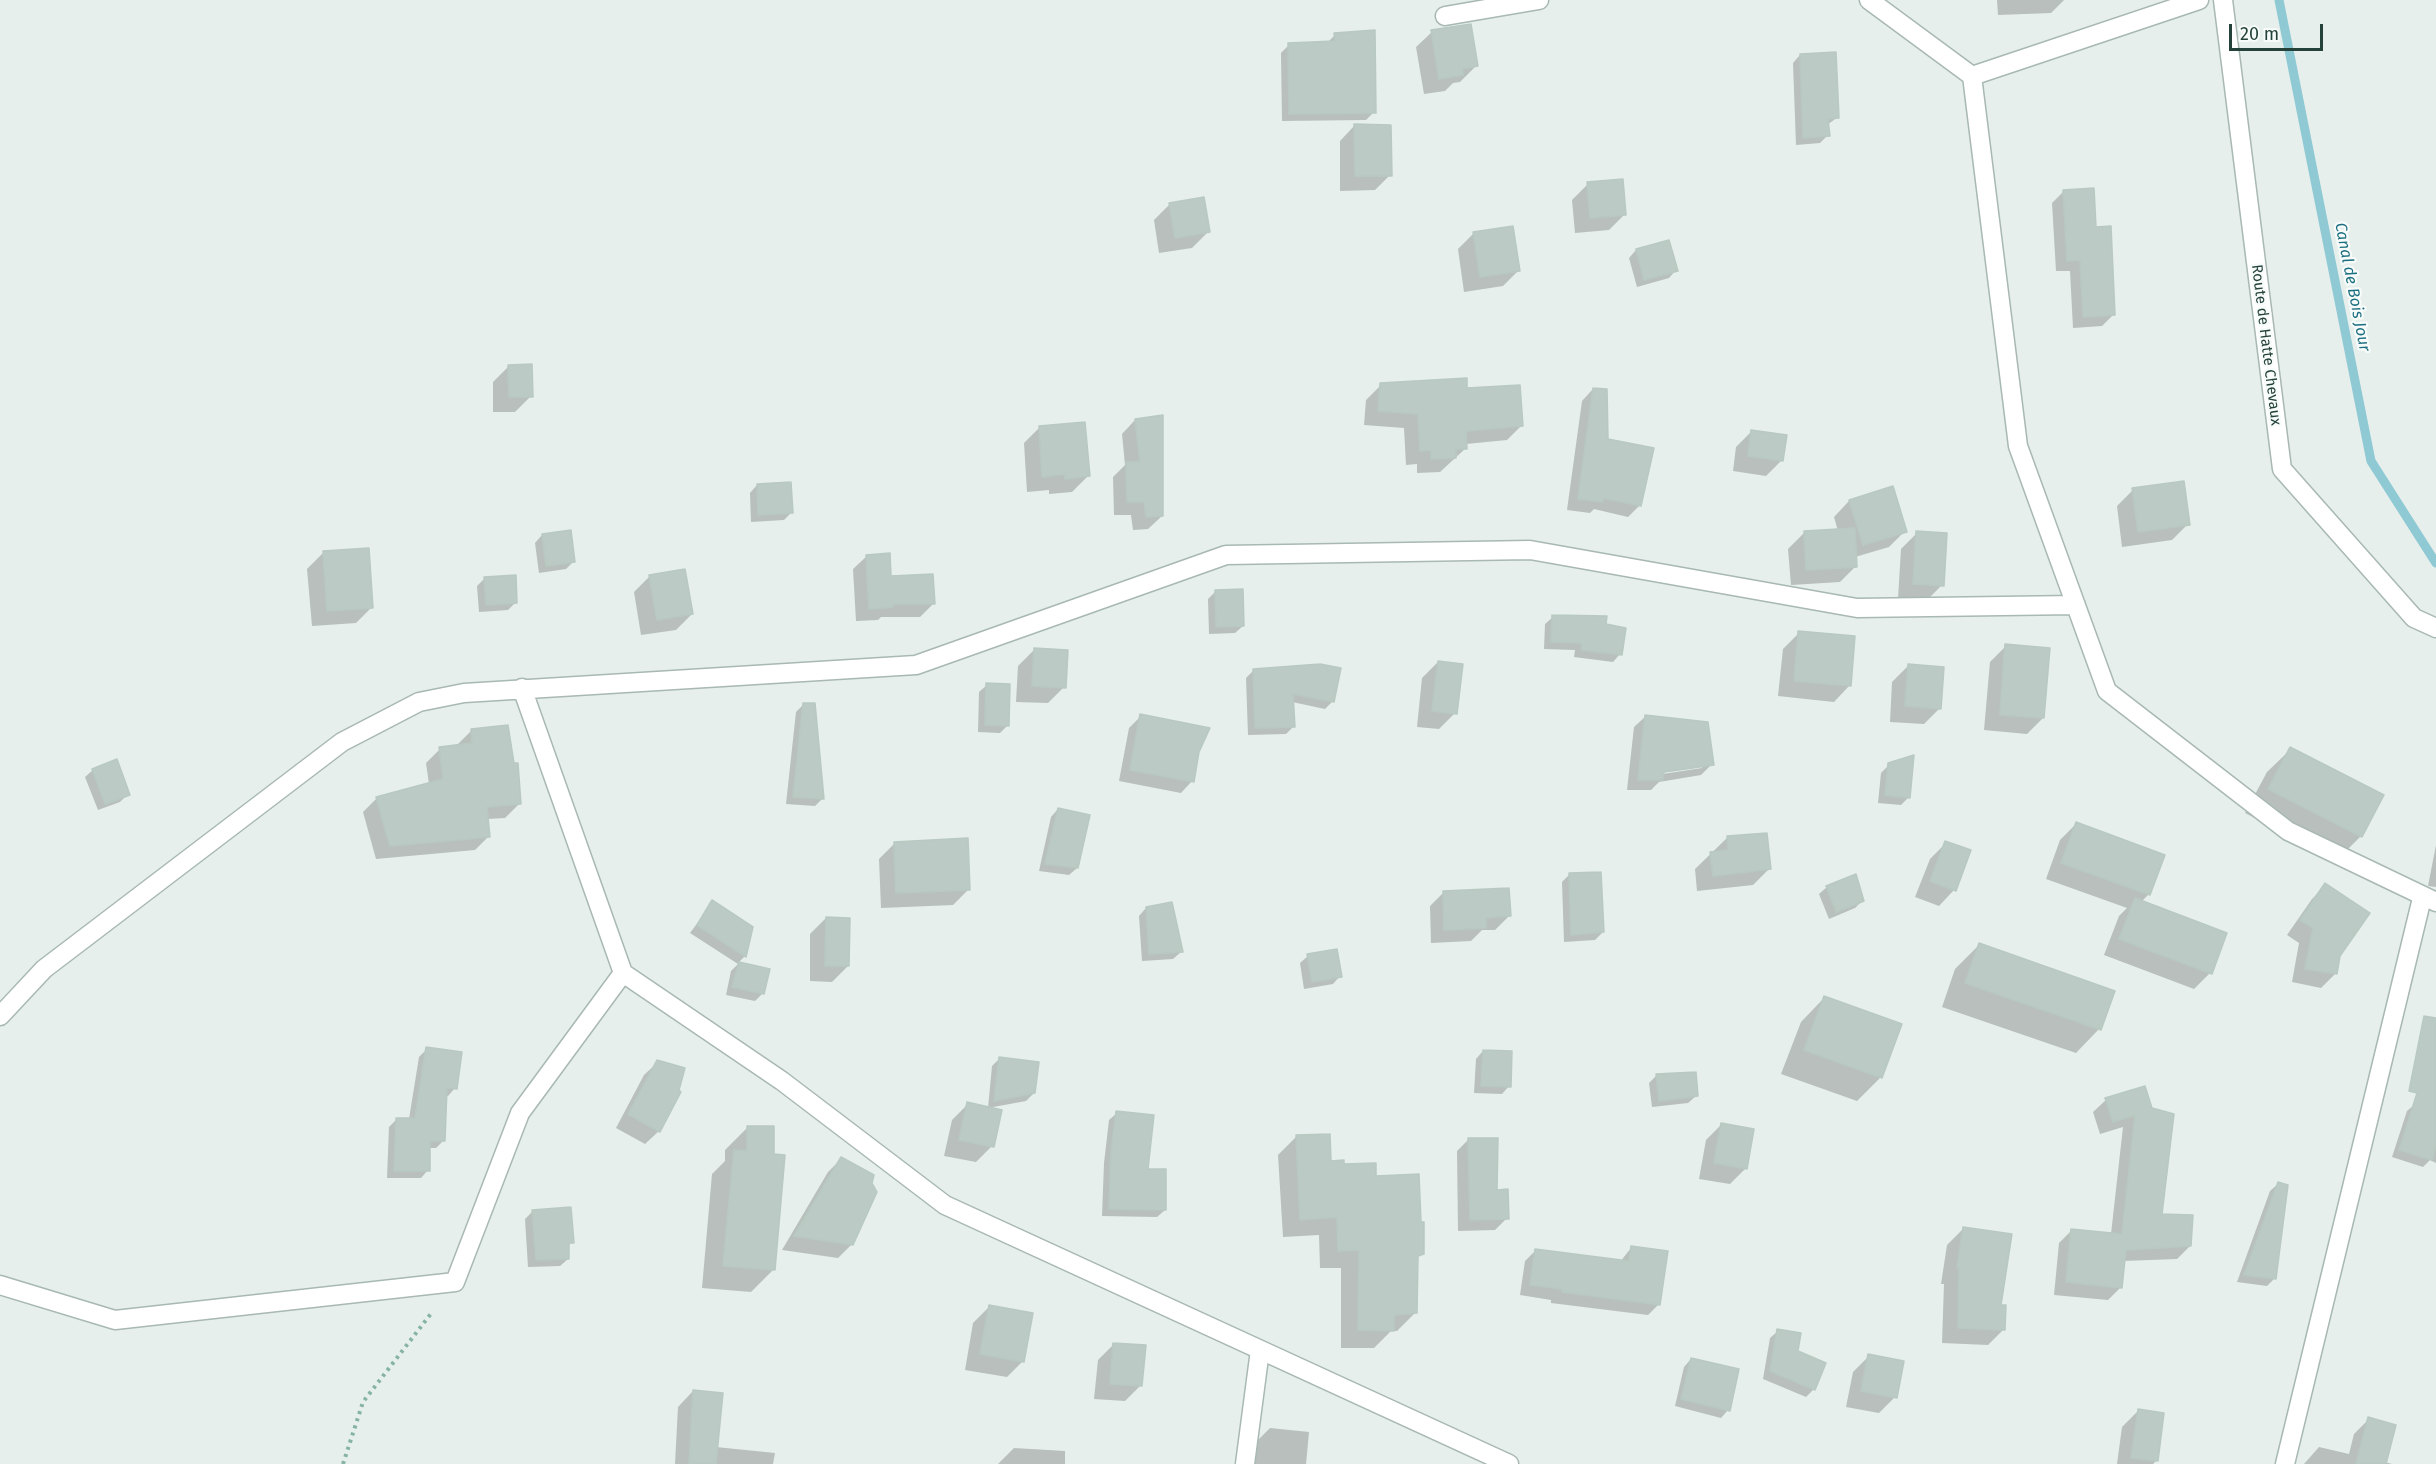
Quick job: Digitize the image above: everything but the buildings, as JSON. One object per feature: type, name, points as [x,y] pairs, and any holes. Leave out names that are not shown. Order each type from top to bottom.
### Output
[{"type":"street","points":[[1445,16],[1539,0]]},
{"type":"street","points":[[1869,0],[1972,76],[2018,446],[2107,691],[2288,831],[2429,900],[2285,1464]]},
{"type":"street","points":[[1972,76],[2199,0]]},
{"type":"street","name":"Route de Hatte Chevaux","points":[[2223,0],[2282,469],[2414,618],[2436,628]]},
{"type":"street","points":[[0,1016],[44,969],[342,742],[419,702],[465,693],[522,687],[916,665],[1226,555],[1530,550],[1857,608],[2076,605]]},
{"type":"street","points":[[522,687],[623,973],[782,1081],[945,1205],[1509,1464]]},
{"type":"street","points":[[0,1285],[115,1320],[455,1282],[520,1113],[623,973]]},
{"type":"street","points":[[1245,1464],[1260,1350]]},
{"type":"path","points":[[343,1464],[363,1402],[455,1282]]},
{"type":"waterway","name":"Canal de Bois Jour","points":[[2279,0],[2371,461],[2436,563]]}]
